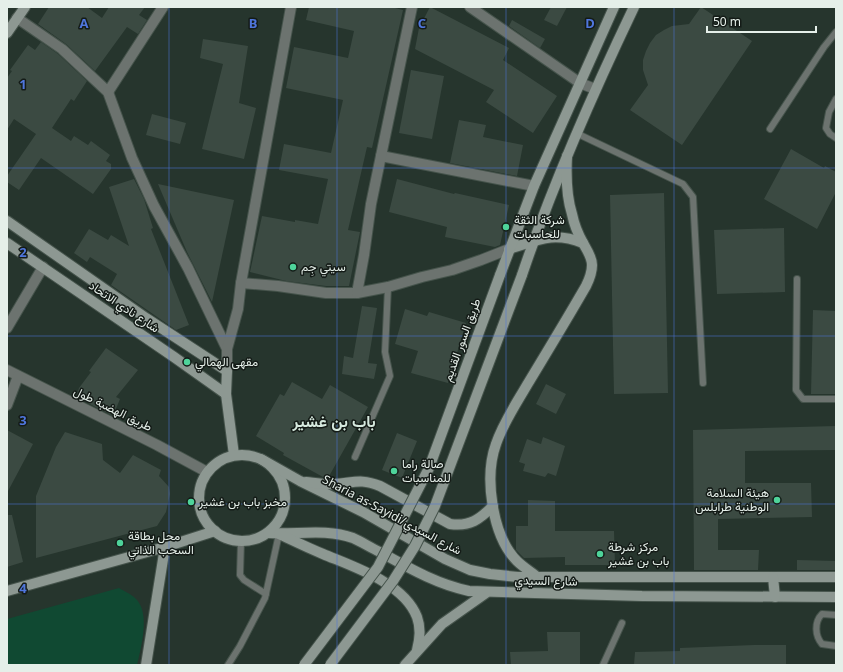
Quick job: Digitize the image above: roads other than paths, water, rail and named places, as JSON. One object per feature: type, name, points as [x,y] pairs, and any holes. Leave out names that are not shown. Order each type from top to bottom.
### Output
[{"type":"main road","points":[[7,33],[25,7]]},
{"type":"main road","name":"طريق السور القديم","points":[[304,665],[378,567],[429,468],[509,249],[534,186],[614,7]]},
{"type":"main road","points":[[330,665],[393,581],[415,546],[435,506],[522,275],[548,200],[595,89],[634,7]]},
{"type":"main road","points":[[536,576],[517,561],[506,547],[495,519],[491,489],[492,459],[496,443],[509,416],[586,286],[592,272],[591,258],[583,243],[568,200],[566,170],[567,156]]},
{"type":"main road","name":"شارع نادي الاتحاد","points":[[7,221],[146,318],[227,371]]},
{"type":"main road","points":[[509,249],[546,237],[558,236],[571,238],[583,243]]},
{"type":"main road","name":"شارع نادي الاتحاد","points":[[7,243],[226,394]]},
{"type":"main road","points":[[227,371],[226,394],[234,455]]},
{"type":"main road","points":[[243,454],[261,459],[272,467],[281,479],[285,492],[284,507],[279,520],[268,533],[255,539],[241,541],[227,538],[215,531],[206,521],[201,510],[199,497],[201,484],[207,472],[219,461],[234,455],[243,454]]},
{"type":"main road","name":"Sharia as-Sayidi/شارع السيدي","points":[[261,459],[300,481],[363,512],[445,559],[470,570],[518,577]]},
{"type":"main road","points":[[300,481],[330,484],[354,481],[370,482],[450,524],[459,525],[474,521],[482,517],[493,506]]},
{"type":"main road","points":[[7,591],[165,547],[215,531]]},
{"type":"main road","name":"شارع السيدي","points":[[268,533],[330,533],[352,538],[449,587],[486,593],[836,597]]},
{"type":"main road","points":[[279,534],[298,544],[360,569],[381,580],[397,591],[410,604],[417,617],[420,638],[417,650]]},
{"type":"main road","points":[[146,665],[165,547]]},
{"type":"main road","name":"شارع السيدي","points":[[518,577],[836,577]]},
{"type":"main road","points":[[773,577],[775,597]]},
{"type":"main road","points":[[405,665],[442,624],[486,593]]},
{"type":"street","points":[[108,92],[164,7]]},
{"type":"street","points":[[227,371],[227,349],[238,309],[241,283],[291,7]]},
{"type":"street","points":[[357,293],[371,204],[412,7]]},
{"type":"street","points":[[470,7],[580,83],[595,89]]},
{"type":"street","points":[[17,18],[62,49],[108,92],[132,158],[151,199],[188,268],[227,349]]},
{"type":"street","points":[[381,156],[534,186]]},
{"type":"street","points":[[241,283],[278,286],[326,293],[357,293],[388,287],[452,270],[509,249]]},
{"type":"street","points":[[7,328],[43,267]]},
{"type":"street","name":"طريق الهضبة طول","points":[[7,370],[157,445],[207,472]]},
{"type":"street","points":[[7,405],[18,376]]},
{"type":"lane","points":[[770,128],[824,47],[836,32]]},
{"type":"lane","points":[[836,99],[829,112],[826,128],[830,134],[836,138]]},
{"type":"lane","points":[[576,133],[683,184],[693,197],[703,382]]},
{"type":"lane","points":[[798,279],[796,390],[804,399],[836,399]]},
{"type":"lane","points":[[355,457],[390,376],[385,352],[388,287]]},
{"type":"lane","points":[[228,665],[240,646],[266,594],[279,534]]},
{"type":"lane","points":[[241,541],[240,575],[244,580],[266,594]]},
{"type":"lane","points":[[836,615],[822,614],[817,621],[817,638],[822,644],[836,646]]},
{"type":"lane","points":[[603,665],[622,623]]},
{"type":"place","name":"شركة الثقة للحاسبات","points":[[506,227]]},
{"type":"place","name":"سيتي جِم","points":[[293,267]]},
{"type":"place","name":"مقهى الهمالي","points":[[187,362]]},
{"type":"place","name":"صالة راما للمناسبات","points":[[394,471]]},
{"type":"place","name":"هيئة السلامة الوطنية طرابلس","points":[[777,500]]},
{"type":"place","name":"مخبز باب بن غشير","points":[[191,502]]},
{"type":"place","name":"محل بطاقة السحب الذاتي","points":[[120,543]]},
{"type":"place","name":"مركز شرطة باب بن غشير","points":[[600,554]]},
{"type":"district","name":"باب بن غشير","points":[[334,421]]}]
